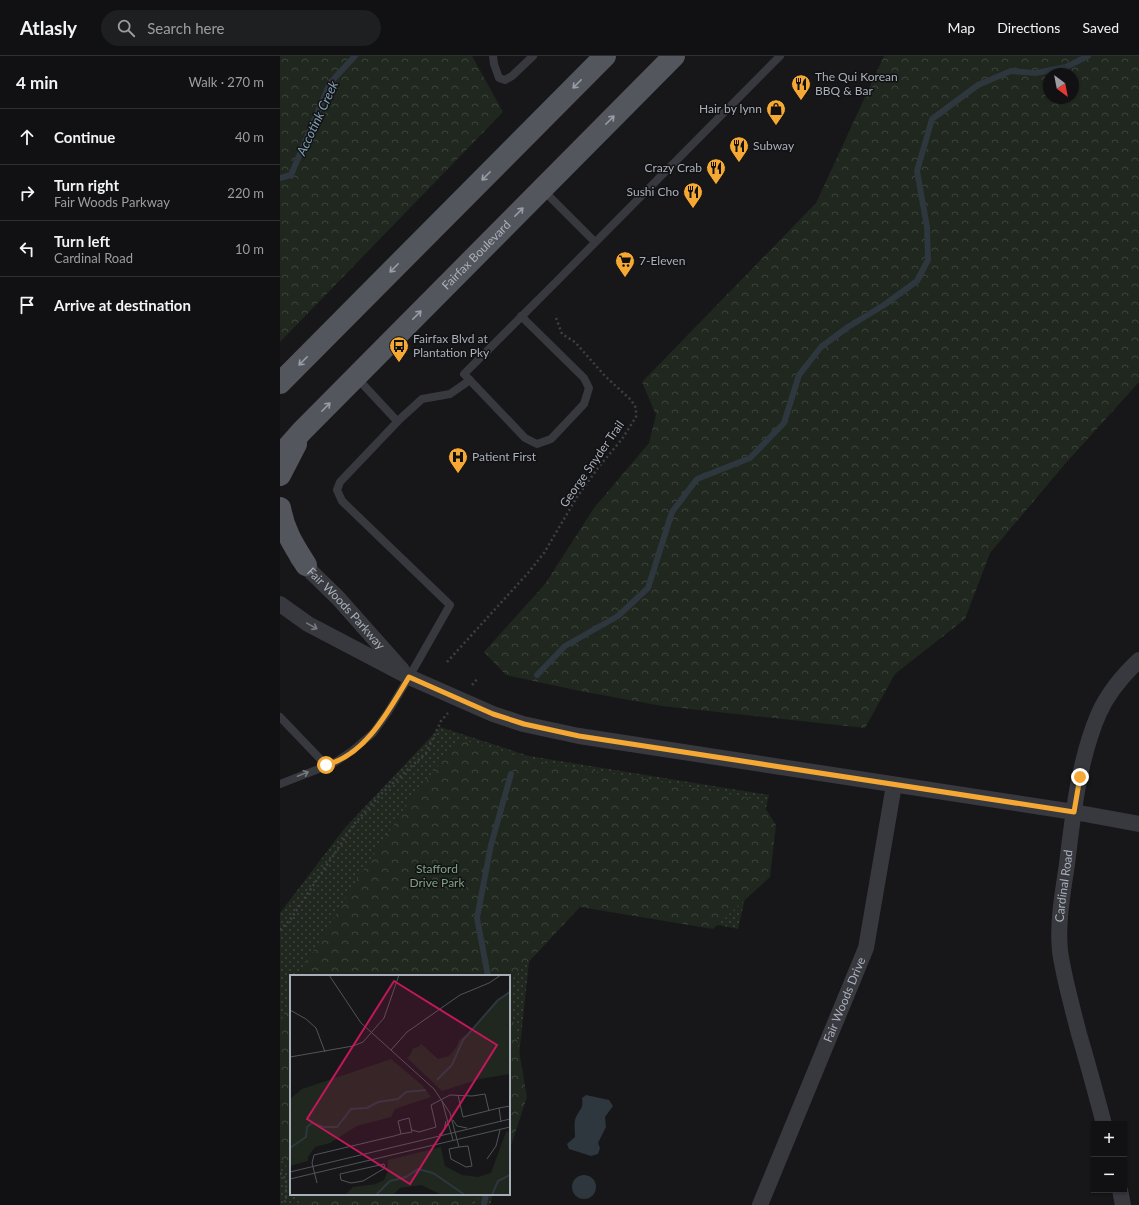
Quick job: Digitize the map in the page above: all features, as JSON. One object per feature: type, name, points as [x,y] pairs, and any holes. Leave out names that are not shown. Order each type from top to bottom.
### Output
[{"type":"main road","points":[[280,384],[605,56]]},
{"type":"main road","name":"Fairfax Boulevard","points":[[280,456],[302,431],[674,56]]},
{"type":"main road","points":[[280,475],[302,431]]},
{"type":"main road","points":[[280,508],[288,537],[306,566]]},
{"type":"street","name":"Fair Woods Parkway","points":[[280,542],[338,598],[409,677]]},
{"type":"street","name":"Fair Woods Parkway","points":[[280,604],[308,624],[409,677],[493,714],[524,724],[579,736],[1074,812],[1139,824]]},
{"type":"street","name":"Cardinal Road","points":[[1103,1121],[1066,986],[1060,950],[1060,910],[1080,777],[1093,727],[1109,696],[1122,678],[1139,660]]},
{"type":"street","name":"Fair Woods Drive","points":[[760,1205],[866,948],[894,785]]},
{"type":"street","points":[[1121,1193],[1123,1205]]},
{"type":"lane","points":[[493,56],[494,64],[500,78],[505,80],[512,76],[533,56]]},
{"type":"lane","points":[[521,316],[584,378],[589,388],[584,404],[551,439],[537,444],[524,438],[464,374],[521,316],[780,56]]},
{"type":"lane","points":[[542,188],[595,242]]},
{"type":"lane","points":[[356,377],[397,422]]},
{"type":"lane","points":[[280,784],[334,763],[352,751],[373,733],[388,712],[450,605],[342,502],[337,490],[340,482],[397,422],[422,399],[450,394],[470,380]]},
{"type":"lane","points":[[280,717],[326,765]]},
{"type":"path","name":"George Snyder Trail","points":[[447,662],[528,573],[544,553],[577,497],[622,439],[636,417],[636,408],[631,400],[606,376],[575,342],[562,334],[555,315]]},
{"type":"path","points":[[280,930],[290,920],[355,823],[382,793],[426,752],[441,721]]},
{"type":"path","points":[[280,1173],[286,1179],[286,1198],[284,1205]]},
{"type":"green space","points":[[280,56],[472,56],[503,112],[280,342]]},
{"type":"green space","points":[[884,56],[1139,56],[1139,382],[1065,464],[990,553],[965,619],[895,674],[865,728],[662,706],[580,691],[506,675],[484,652],[545,584],[594,508],[649,443],[656,415],[642,382],[816,203]]},
{"type":"green space","name":"Stafford Drive Park","points":[[440,727],[529,756],[769,795],[738,929],[537,888],[516,1083],[510,1111],[510,975],[290,975],[290,1195],[493,1195],[490,1205],[280,1205],[280,913],[344,829]]},
{"type":"green space","name":"Stafford Drive Park","points":[[459,739],[550,764],[645,779],[760,800],[776,825],[770,877],[713,929],[580,907],[510,982],[510,975],[299,975],[358,878],[409,802]]},
{"type":"green space","points":[[290,996],[290,1172],[280,1157],[280,1025]]},
{"type":"green space","points":[[510,999],[527,1097],[510,1149]]},
{"type":"green space","points":[[301,1195],[482,1195],[471,1205],[298,1205]]},
{"type":"shaded area","points":[[586,1095],[609,1100],[613,1106],[605,1117],[606,1127],[598,1143],[600,1148],[598,1154],[591,1156],[569,1149],[567,1144],[575,1137],[575,1120],[581,1108],[582,1098]]},
{"type":"shaded area","points":[[584,1175],[589,1176],[595,1182],[595,1192],[589,1198],[584,1199],[579,1198],[573,1192],[572,1187],[573,1182],[579,1176]]},
{"type":"waterway","name":"Accotink Creek","points":[[280,178],[291,175],[330,83],[355,56]]},
{"type":"waterway","points":[[537,675],[565,646],[618,616],[648,588],[672,512],[697,479],[750,458],[784,423],[799,375],[821,347],[917,281],[928,260],[927,227],[917,171],[932,119],[978,85],[1011,71],[1036,73],[1066,67],[1088,56]]},
{"type":"waterway","points":[[488,975],[477,918],[491,845],[511,774]]},
{"type":"waterway","points":[[484,1205],[486,1195]]},
{"type":"place","name":"The Qui Korean BBQ & Bar","points":[[801,101]]},
{"type":"place","name":"Hair by lynn","points":[[776,126]]},
{"type":"place","name":"Subway","points":[[739,163]]},
{"type":"place","name":"Crazy Crab","points":[[716,185]]},
{"type":"place","name":"Sushi Cho","points":[[693,209]]},
{"type":"place","name":"7-Eleven","points":[[625,278]]},
{"type":"place","name":"Fairfax Blvd at Plantation Pky","points":[[399,363]]},
{"type":"place","name":"Patient First","points":[[458,474]]},
{"type":"route","points":[[326,765],[334,763],[352,751],[373,733],[388,712],[409,677],[493,714],[524,724],[579,736],[1074,812],[1080,777]]}]
